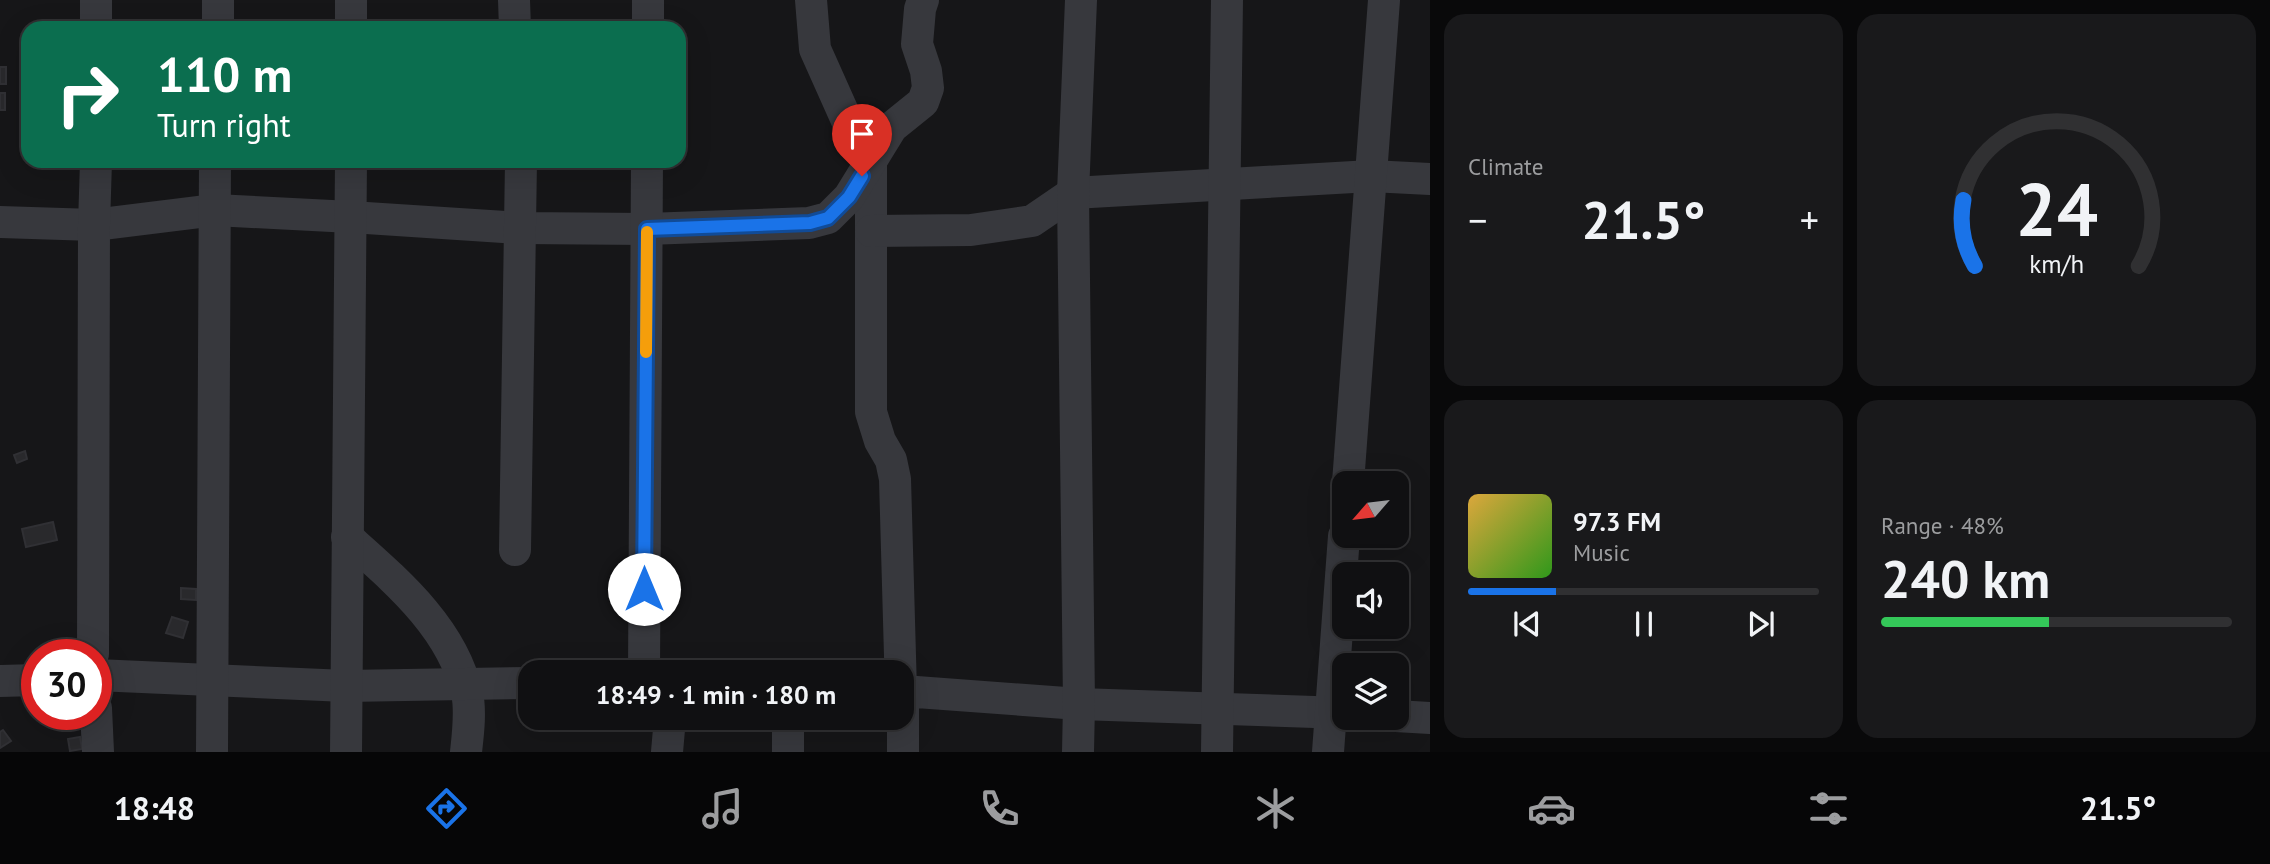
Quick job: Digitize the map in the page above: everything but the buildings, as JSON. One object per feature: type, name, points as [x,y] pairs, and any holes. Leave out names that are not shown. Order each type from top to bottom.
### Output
[{"type":"street","points":[[96,0],[96,21]]},
{"type":"street","points":[[218,0],[218,21]]},
{"type":"street","points":[[351,0],[351,21]]},
{"type":"street","points":[[514,0],[515,21]]},
{"type":"street","points":[[648,0],[648,21]]},
{"type":"street","points":[[811,0],[815,49],[861,152],[871,160]]},
{"type":"street","points":[[0,222],[94,225],[215,210],[520,228],[647,229],[810,223],[828,218],[849,197],[892,127],[923,102],[928,88],[926,71],[917,44],[923,0]]},
{"type":"street","points":[[1078,752],[1080,704],[1073,193],[1081,0]]},
{"type":"street","points":[[1217,752],[1227,0]]},
{"type":"street","points":[[1349,471],[1384,0]]},
{"type":"street","points":[[871,160],[871,412],[880,441],[891,460],[895,479],[901,660]]},
{"type":"street","points":[[93,639],[96,168]]},
{"type":"street","points":[[212,752],[215,168]]},
{"type":"street","points":[[346,752],[351,168]]},
{"type":"street","points":[[515,550],[522,168]]},
{"type":"street","points":[[644,660],[647,168]]},
{"type":"street","points":[[871,231],[971,230],[1032,221],[1073,193],[1371,176],[1430,179]]},
{"type":"street","points":[[347,537],[417,604],[443,639],[467,694],[466,752]]},
{"type":"street","points":[[1340,653],[1344,548]]},
{"type":"street","points":[[112,677],[346,686],[518,683]]},
{"type":"street","points":[[0,681],[21,680]]},
{"type":"street","points":[[914,692],[1080,704],[1332,712]]},
{"type":"street","points":[[1409,717],[1430,718]]},
{"type":"street","points":[[97,730],[98,752]]},
{"type":"street","points":[[667,752],[669,730]]},
{"type":"street","points":[[788,730],[788,752]]},
{"type":"street","points":[[903,730],[903,752]]},
{"type":"street","points":[[1328,752],[1334,730]]},
{"type":"slow traffic","points":[[646,352],[647,232]]},
{"type":"route","points":[[644,589],[647,229],[810,223],[828,218],[849,197],[862,176]]}]
